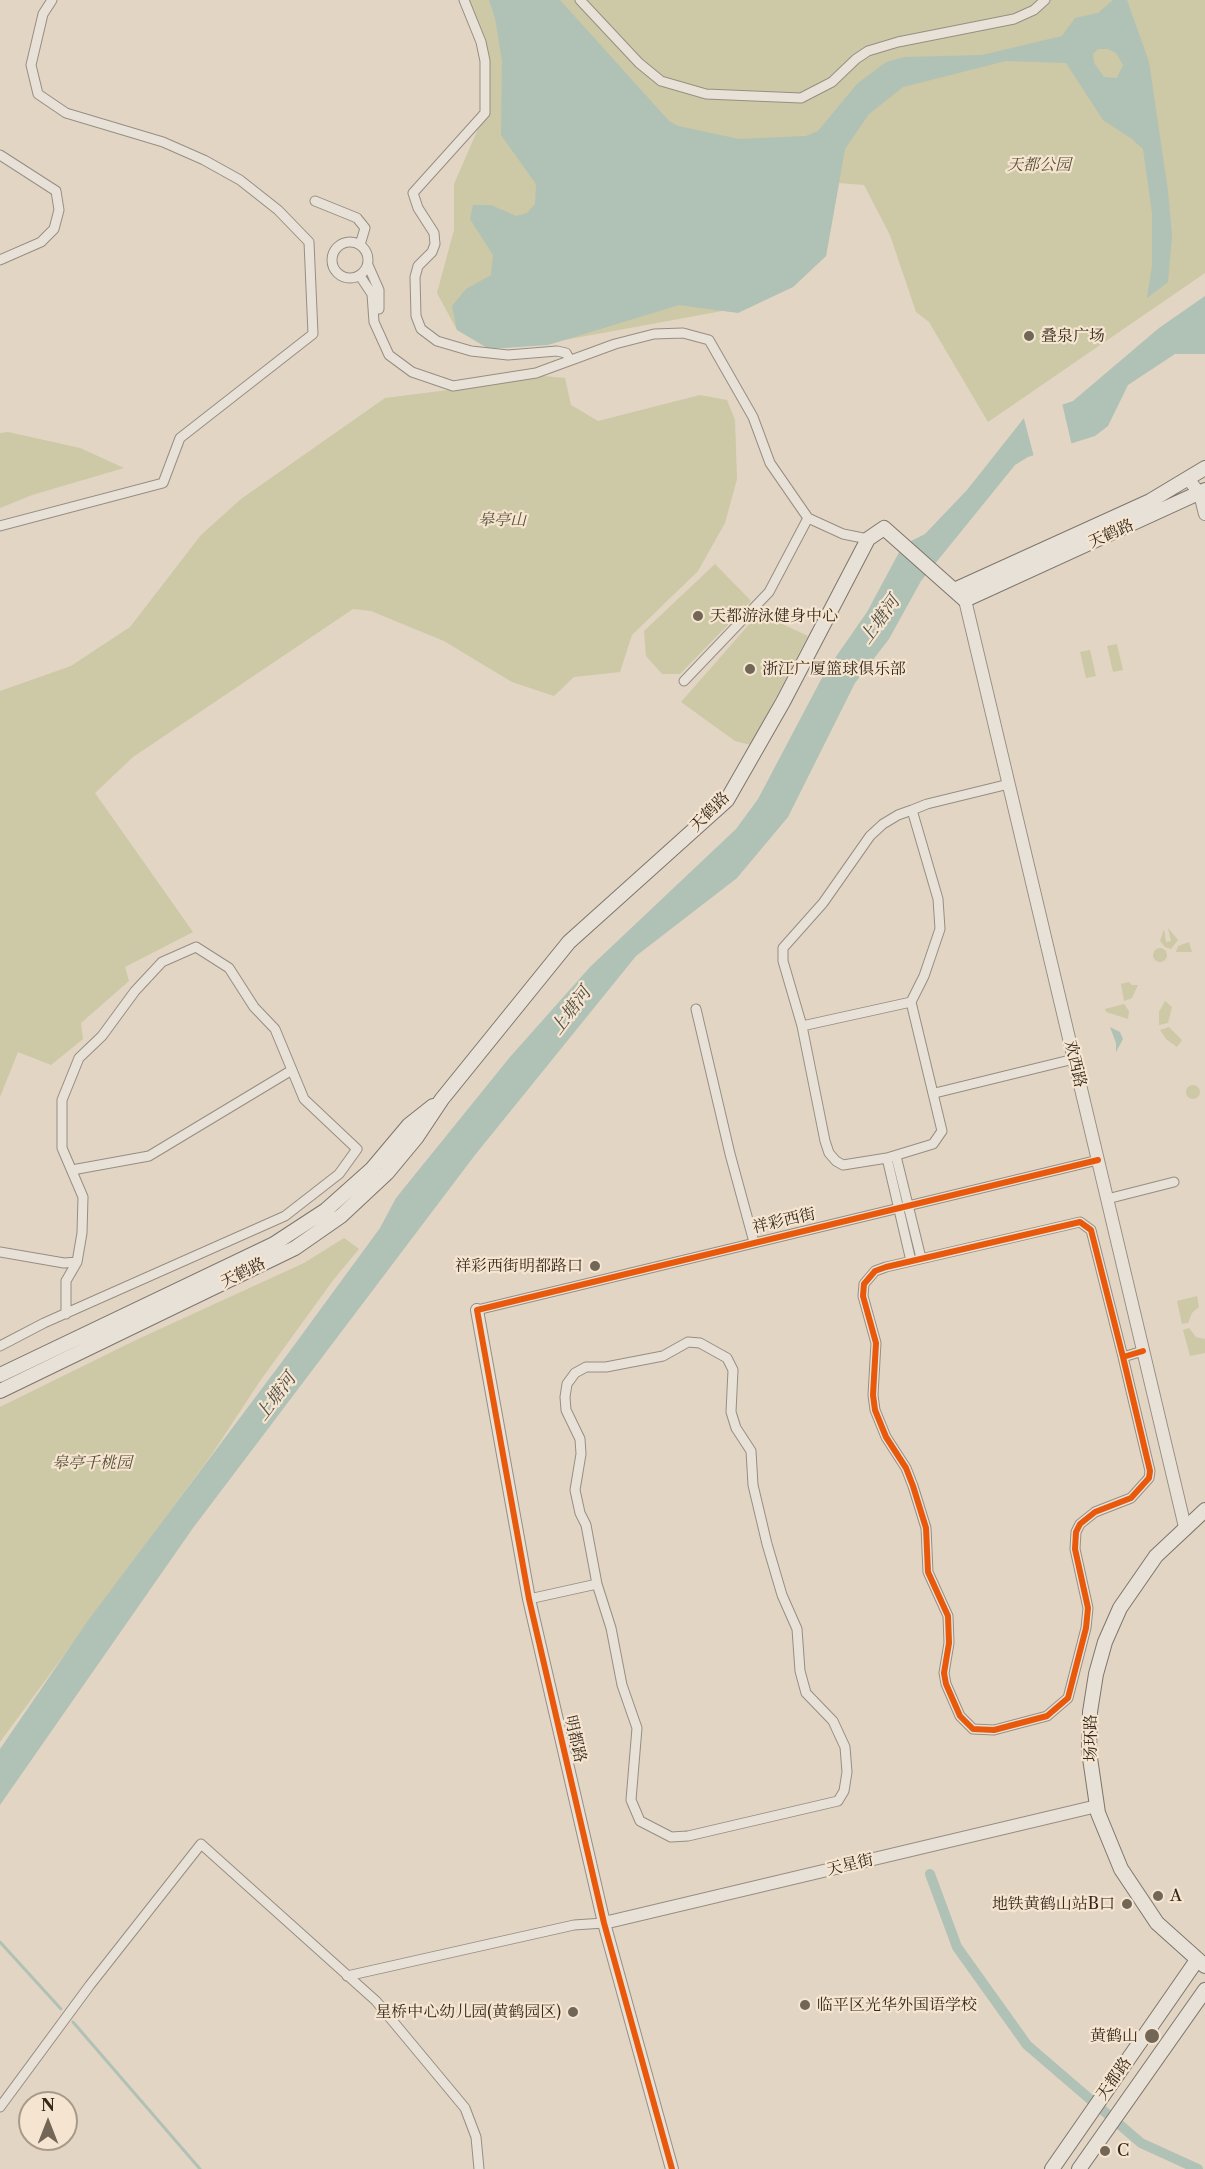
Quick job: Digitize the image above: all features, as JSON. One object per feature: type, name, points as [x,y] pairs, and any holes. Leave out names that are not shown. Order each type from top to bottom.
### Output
[{"type":"main road","name":"天鹤路","points":[[954,590],[1150,501],[1189,480],[1205,468]]},
{"type":"main road","name":"天鹤路","points":[[965,600],[1202,492]]},
{"type":"main road","points":[[868,539],[884,528],[965,600]]},
{"type":"main road","name":"天鹤路","points":[[0,1391],[295,1248],[341,1216],[387,1173],[416,1138],[442,1099],[569,942],[727,800],[783,702],[868,539]]},
{"type":"main road","name":"天鹤路","points":[[0,1375],[274,1244],[326,1210],[372,1169],[409,1125],[442,1099]]},
{"type":"main road","name":"场环路","points":[[1201,1963],[1158,1923],[1137,1895],[1108,1841],[1097,1806],[1089,1751],[1090,1712],[1096,1674],[1105,1642],[1135,1583],[1156,1556],[1205,1510]]},
{"type":"main road","name":"天都路","points":[[1052,2169],[1201,1963]]},
{"type":"main road","name":"天都路","points":[[1079,2169],[1205,1990]]},
{"type":"street","points":[[0,526],[163,483],[180,438],[313,334],[309,242],[278,210],[240,180],[204,160],[163,142],[66,113],[38,94],[31,64],[43,14],[52,0]]},
{"type":"street","points":[[464,0],[480,37],[485,61],[485,113],[413,192],[418,208],[434,233],[435,244],[432,252],[418,266],[415,277],[416,316],[421,328],[437,341],[471,351],[508,356],[557,351],[566,353],[570,360]]},
{"type":"street","points":[[580,0],[639,63],[661,81],[706,94],[801,98],[832,82],[868,51],[898,42],[1014,19],[1034,10],[1045,0]]},
{"type":"street","points":[[0,155],[56,191],[59,210],[54,229],[41,242],[0,260]]},
{"type":"street","points":[[315,201],[357,218],[365,228],[360,245]]},
{"type":"street","points":[[368,265],[360,276],[351,278],[339,274],[332,257],[338,246],[343,243],[360,245],[368,253],[368,265],[379,290],[379,313],[389,355]]},
{"type":"street","points":[[360,276],[372,294],[374,322],[389,355],[412,372],[453,386],[536,373],[615,344],[654,334],[683,333],[709,340],[753,417],[770,463],[808,518],[843,534],[868,539]]},
{"type":"street","points":[[1189,480],[1202,492],[1205,514]]},
{"type":"street","points":[[684,681],[769,592],[808,518]]},
{"type":"street","name":"欢西路","points":[[965,600],[1185,1527]]},
{"type":"street","points":[[912,810],[938,899],[940,929],[924,976],[911,1002],[942,1124],[939,1138],[933,1144],[892,1157],[843,1165],[829,1153],[802,1026],[783,961],[783,948],[824,903],[870,836],[898,815],[912,810],[1009,784]]},
{"type":"street","points":[[0,1346],[285,1216],[339,1174],[357,1149],[304,1099],[274,1029],[254,1007],[229,968],[196,947],[162,962],[135,991],[102,1036],[79,1058],[62,1100],[62,1148],[83,1197],[82,1233],[76,1262],[66,1281],[66,1314]]},
{"type":"street","points":[[802,1026],[911,1002]]},
{"type":"street","points":[[696,1009],[730,1154],[754,1242]]},
{"type":"street","points":[[934,1094],[1074,1059]]},
{"type":"street","points":[[72,1170],[149,1156],[292,1070]]},
{"type":"street","points":[[892,1157],[916,1260]]},
{"type":"street","name":"祥彩西街","points":[[477,1310],[1098,1160]]},
{"type":"street","points":[[1107,1199],[1174,1182]]},
{"type":"street","points":[[1072,1222],[1086,1225],[1091,1230],[1123,1357],[1149,1478],[1131,1498],[1095,1512],[1080,1524],[1076,1532],[1075,1549],[1088,1608],[1086,1628],[1068,1698],[1047,1716],[994,1730],[973,1729],[960,1716],[946,1684],[944,1673],[950,1628],[943,1602],[928,1572],[926,1528],[906,1468],[879,1423],[873,1395],[876,1343],[863,1296],[864,1284],[875,1271],[916,1260],[1072,1222]]},
{"type":"street","points":[[0,1252],[64,1263],[76,1262]]},
{"type":"street","name":"明都路","points":[[477,1310],[529,1599],[603,1923],[672,2169]]},
{"type":"street","points":[[688,1342],[700,1343],[726,1358],[733,1370],[731,1412],[736,1428],[751,1451],[753,1485],[782,1595],[797,1629],[800,1671],[806,1693],[833,1721],[845,1747],[847,1772],[844,1791],[838,1801],[688,1836],[671,1837],[640,1821],[631,1800],[637,1728],[622,1685],[611,1628],[597,1584],[586,1525],[580,1513],[575,1490],[581,1454],[580,1439],[566,1410],[567,1384],[575,1373],[586,1367],[606,1367],[663,1356],[688,1342]]},
{"type":"street","points":[[1123,1357],[1143,1351]]},
{"type":"street","points":[[529,1599],[597,1584]]},
{"type":"street","name":"天星街","points":[[603,1923],[1097,1806]]},
{"type":"street","points":[[0,2107],[90,1985],[201,1844],[376,2001],[465,2108],[476,2137],[479,2169]]},
{"type":"street","points":[[347,1976],[574,1925],[603,1923]]},
{"type":"green space","name":"天都公园","points":[[460,0],[1205,0],[1205,273],[988,422],[929,322],[916,312],[890,235],[864,185],[839,183],[826,256],[793,287],[722,311],[532,346],[457,330],[437,293],[454,230],[454,184],[485,113],[481,42]]},
{"type":"green space","name":"皋亭山","points":[[533,375],[565,378],[571,405],[598,421],[700,395],[727,400],[735,420],[737,479],[725,523],[698,571],[632,635],[620,672],[574,677],[554,696],[512,682],[444,641],[371,611],[353,609],[133,757],[95,793],[193,932],[125,967],[129,981],[81,1023],[83,1039],[51,1065],[18,1052],[0,1097],[0,691],[71,666],[130,627],[201,535],[241,499],[385,398],[472,387]]},
{"type":"green space","points":[[8,432],[80,448],[124,468],[32,495],[0,508],[0,433]]},
{"type":"green space","name":"天都游泳健身中心","points":[[715,564],[751,601],[680,674],[662,674],[646,656],[644,631]]},
{"type":"green space","name":"浙江广厦篮球俱乐部","points":[[759,613],[808,636],[751,745],[735,741],[681,702]]},
{"type":"green space","points":[[1117,644],[1123,670],[1113,672],[1107,646]]},
{"type":"green space","points":[[1090,650],[1096,676],[1086,678],[1080,652]]},
{"type":"green space","points":[[1168,928],[1178,940],[1171,949],[1165,947],[1160,941],[1164,929],[1166,942],[1171,941]]},
{"type":"green space","points":[[1189,942],[1192,952],[1176,952],[1178,946]]},
{"type":"green space","points":[[1160,948],[1165,950],[1167,955],[1165,960],[1160,962],[1155,960],[1153,955],[1155,950]]},
{"type":"green space","points":[[1129,982],[1132,985],[1138,985],[1132,998],[1124,1001],[1121,984]]},
{"type":"green space","points":[[1165,1001],[1172,1007],[1168,1023],[1159,1025],[1159,1012]]},
{"type":"green space","points":[[1124,1004],[1129,1011],[1128,1019],[1106,1012],[1105,1009]]},
{"type":"green space","points":[[1169,1027],[1182,1040],[1177,1047],[1166,1039],[1160,1030]]},
{"type":"green space","points":[[1193,1085],[1198,1087],[1200,1092],[1198,1097],[1193,1099],[1188,1097],[1186,1092],[1188,1087]]},
{"type":"green space","name":"皋亭千桃园","points":[[344,1238],[359,1249],[334,1279],[260,1381],[212,1454],[0,1742],[0,1407],[136,1340],[304,1263]]},
{"type":"green space","points":[[1197,1296],[1199,1307],[1192,1313],[1188,1323],[1182,1324],[1177,1301]]},
{"type":"green space","points":[[1189,1328],[1196,1337],[1205,1339],[1205,1353],[1190,1356],[1183,1330]]},
{"type":"water","points":[[489,0],[560,0],[669,121],[678,126],[739,139],[806,136],[818,131],[857,84],[886,62],[905,57],[982,55],[1062,36],[1075,18],[1098,13],[1113,0],[1127,0],[1149,62],[1168,191],[1172,236],[1168,282],[1147,298],[1152,266],[1152,213],[1143,149],[1103,120],[1066,63],[1006,61],[903,87],[869,114],[845,149],[826,256],[793,287],[738,313],[679,305],[548,345],[489,349],[457,330],[452,306],[466,289],[491,275],[493,255],[470,219],[473,205],[491,205],[516,216],[527,213],[535,204],[536,184],[501,135],[502,61],[495,18]],"holes":[[[1098,49],[1108,49],[1116,53],[1123,65],[1117,78],[1104,77],[1094,63],[1093,54]]]},
{"type":"water","name":"上塘河","points":[[1205,296],[1205,354],[1175,354],[1128,385],[1108,426],[1095,436],[1028,457],[1015,465],[921,581],[889,639],[855,683],[788,817],[737,878],[636,956],[475,1155],[193,1528],[0,1805],[0,1749],[87,1622],[380,1228],[396,1198],[510,1057],[590,967],[736,829],[758,799],[824,674],[867,612],[903,545],[925,534],[967,490],[1024,418],[1073,401],[1159,328]]},
{"type":"water","points":[[1110,1027],[1120,1032],[1123,1039],[1116,1052],[1116,1043]]},
{"type":"pier","points":[[1062,403],[1072,446],[1034,457],[1023,415]]},
{"type":"waterway","points":[[930,1874],[957,1947],[1027,2045],[1141,2143],[1198,2169]]},
{"type":"waterway","points":[[0,1942],[61,2009]]},
{"type":"waterway","points":[[73,2022],[200,2169]]},
{"type":"cycle path","points":[[672,2169],[604,1923],[529,1599],[477,1310],[1098,1160]]},
{"type":"cycle path","points":[[1123,1357],[1091,1230],[1080,1222],[886,1267],[875,1271],[864,1284],[863,1296],[876,1343],[873,1395],[875,1410],[886,1437],[906,1468],[926,1528],[928,1572],[948,1616],[949,1643],[944,1673],[946,1684],[960,1716],[973,1729],[994,1730],[1047,1716],[1068,1698],[1086,1628],[1088,1608],[1075,1549],[1076,1532],[1080,1524],[1095,1512],[1131,1498],[1149,1478],[1150,1471],[1123,1357],[1143,1351]]},
{"type":"place","name":"叠泉广场","points":[[1029,336]]},
{"type":"place","name":"天都游泳健身中心","points":[[698,616]]},
{"type":"place","name":"浙江广厦篮球俱乐部","points":[[750,669]]},
{"type":"place","name":"祥彩西街明都路口","points":[[595,1266]]},
{"type":"place","name":"A","points":[[1158,1896]]},
{"type":"place","name":"地铁黄鹤山站B口","points":[[1127,1904]]},
{"type":"place","name":"临平区光华外国语学校","points":[[805,2005]]},
{"type":"place","name":"星桥中心幼儿园(黄鹤园区)","points":[[573,2012]]},
{"type":"place","name":"黄鹤山","points":[[1152,2036]]},
{"type":"place","name":"C","points":[[1105,2151]]}]
